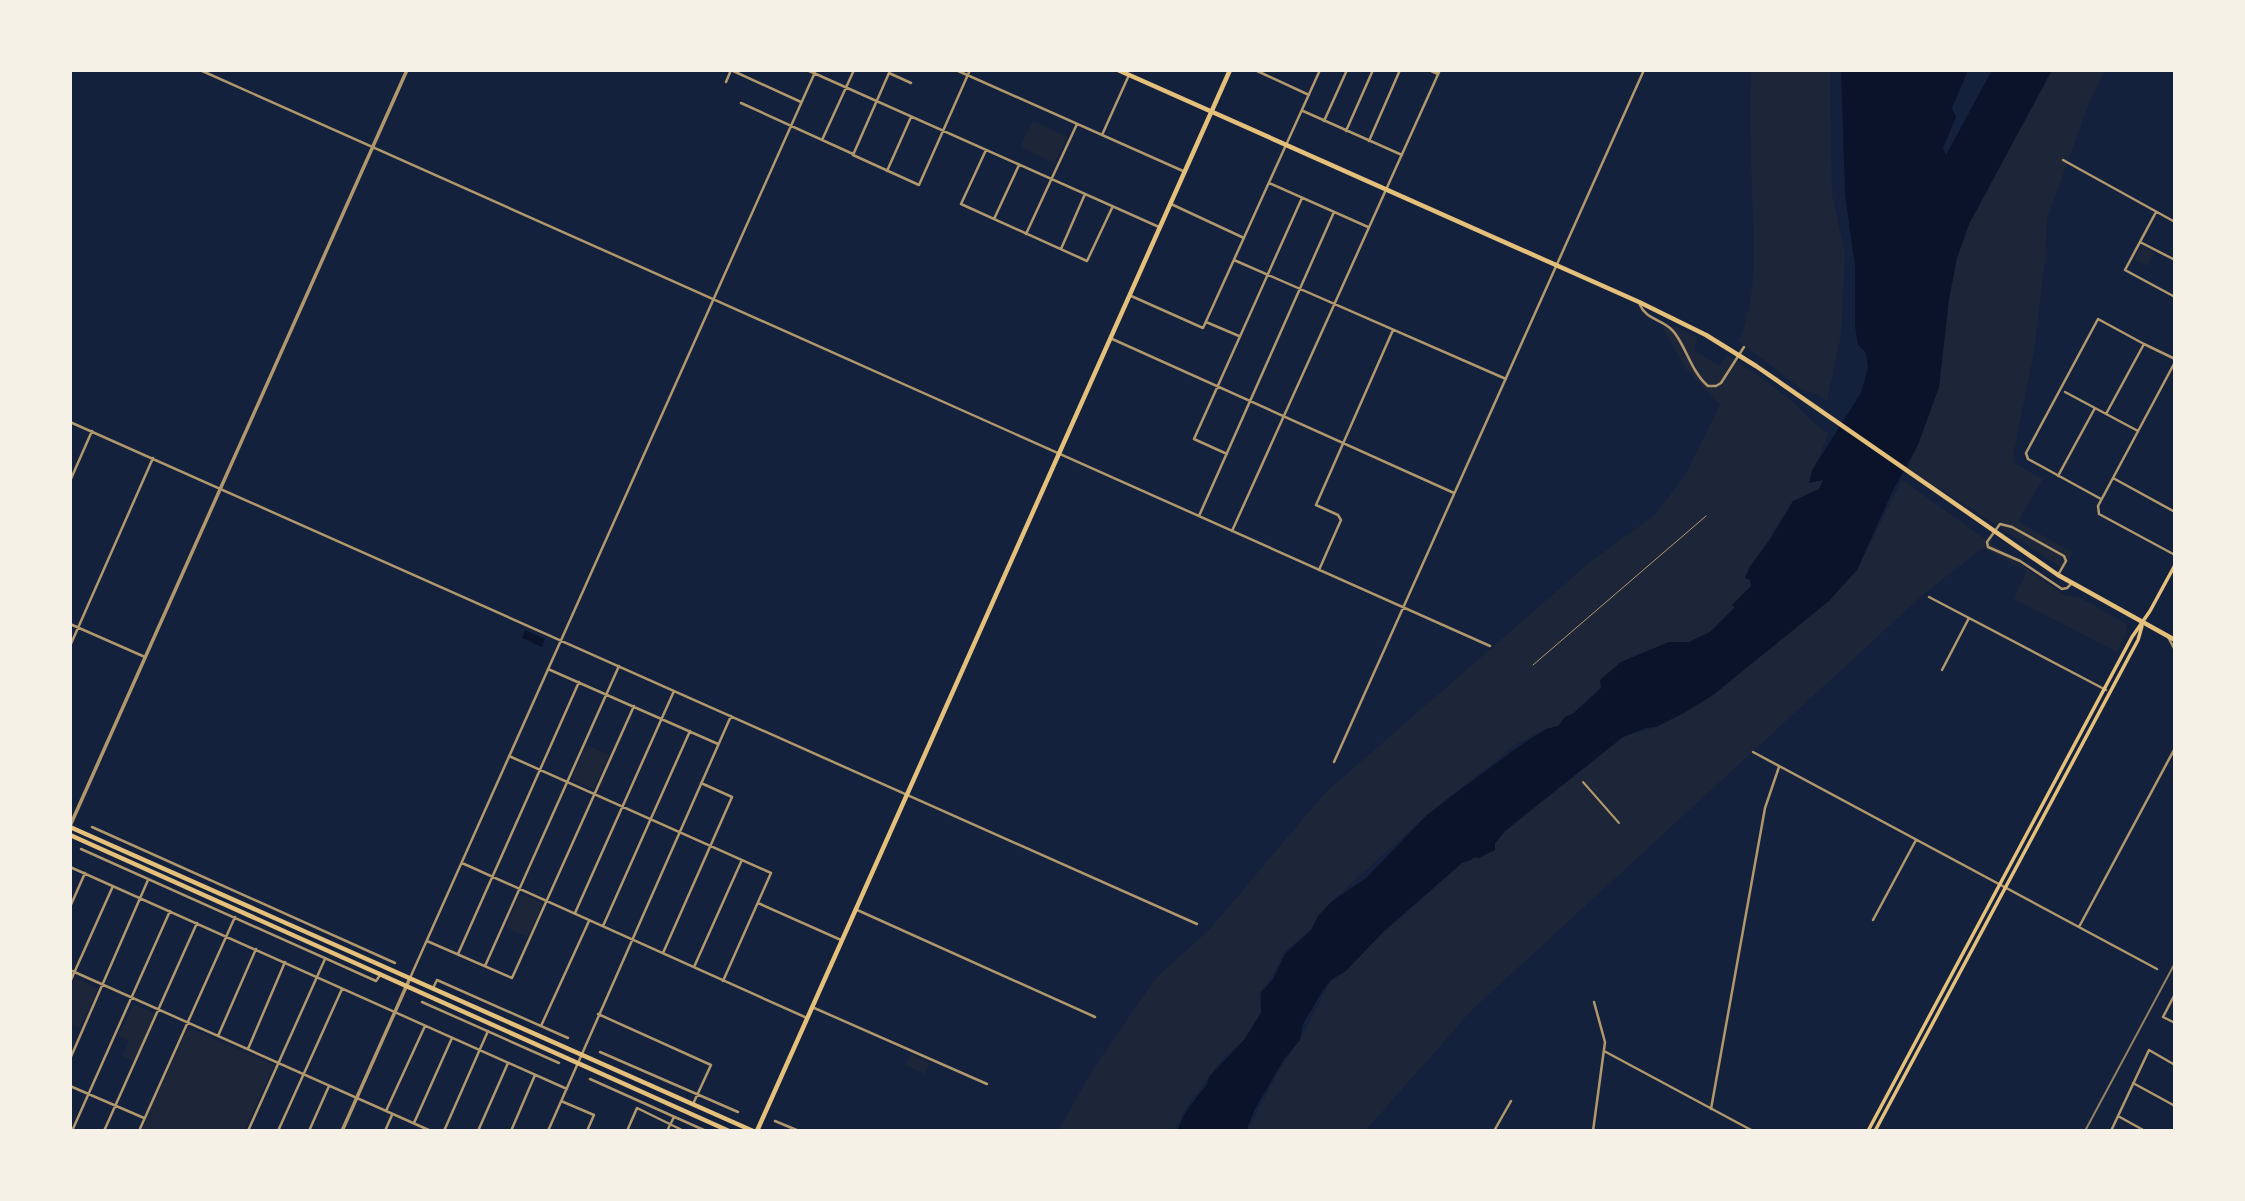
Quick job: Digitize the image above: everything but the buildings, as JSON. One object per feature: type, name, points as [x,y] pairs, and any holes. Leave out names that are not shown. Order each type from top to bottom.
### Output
[{"type":"main road","points":[[1118,70],[1639,302],[1732,351],[2058,575],[2175,638]]},
{"type":"main road","points":[[70,826],[755,1131],[1230,70]]},
{"type":"main road","points":[[1868,1131],[2132,637],[2143,623],[2175,565]]},
{"type":"main road","points":[[1875,1131],[2138,640],[2143,623]]},
{"type":"main road","points":[[70,835],[726,1131]]},
{"type":"street","points":[[200,70],[1490,646]]},
{"type":"street","points":[[70,826],[407,70]]},
{"type":"street","points":[[726,82],[731,70],[801,102]]},
{"type":"street","points":[[807,70],[1159,227]]},
{"type":"street","points":[[822,140],[854,70]]},
{"type":"street","points":[[956,70],[1184,172]]},
{"type":"street","points":[[741,103],[919,185],[970,70]]},
{"type":"street","points":[[1255,70],[1309,95]]},
{"type":"street","points":[[1129,295],[1203,328],[1320,70]]},
{"type":"street","points":[[1324,121],[1346,70]]},
{"type":"street","points":[[1346,131],[1373,70]]},
{"type":"street","points":[[1368,141],[1400,70]]},
{"type":"street","points":[[1232,531],[1439,72],[1429,70]]},
{"type":"street","points":[[1334,762],[1644,70]]},
{"type":"street","points":[[342,1131],[815,72]]},
{"type":"street","points":[[854,154],[889,73],[911,83]]},
{"type":"street","points":[[1102,135],[1129,75]]},
{"type":"street","points":[[1302,111],[1402,155]]},
{"type":"street","points":[[887,171],[911,117]]},
{"type":"street","points":[[1026,234],[1077,124]]},
{"type":"street","points":[[986,150],[961,204],[1026,234],[1087,261],[1112,207]]},
{"type":"street","points":[[2063,160],[2175,222]]},
{"type":"street","points":[[994,219],[1019,165]]},
{"type":"street","points":[[1269,183],[1369,228]]},
{"type":"street","points":[[1061,249],[1085,194]]},
{"type":"street","points":[[1227,454],[1194,439],[1302,198]]},
{"type":"street","points":[[1170,204],[1244,238]]},
{"type":"street","points":[[1199,516],[1334,212]]},
{"type":"street","points":[[2157,212],[2125,270],[2175,297]]},
{"type":"street","points":[[2140,242],[2175,260]]},
{"type":"street","points":[[1234,260],[1506,379]]},
{"type":"street","points":[[1639,302],[1644,313],[1672,329],[1691,365],[1708,386],[1721,383],[1744,347]]},
{"type":"street","points":[[2101,499],[2028,459],[2026,453],[2098,318],[2175,360],[2098,506],[2099,514],[2175,555]]},
{"type":"street","points":[[1206,322],[1240,336]]},
{"type":"street","points":[[1318,570],[1341,520],[1338,514],[1316,505],[1393,330]]},
{"type":"street","points":[[1110,338],[1454,493]]},
{"type":"street","points":[[2106,414],[2144,344]]},
{"type":"street","points":[[2065,392],[2138,431]]},
{"type":"street","points":[[2058,476],[2095,408]]},
{"type":"street","points":[[70,422],[1196,924]]},
{"type":"street","points":[[70,481],[92,431]]},
{"type":"street","points":[[70,646],[153,458]]},
{"type":"street","points":[[2113,478],[2175,512]]},
{"type":"street","points":[[2058,575],[2066,561],[2064,556],[2012,527],[2000,524],[1987,542],[1988,547],[2020,561],[2062,589],[2072,583]]},
{"type":"street","points":[[1929,597],[2110,692]]},
{"type":"street","points":[[1942,670],[1969,618]]},
{"type":"street","points":[[70,624],[145,657]]},
{"type":"street","points":[[2168,636],[2175,650]]},
{"type":"street","points":[[485,966],[619,666]]},
{"type":"street","points":[[548,668],[719,744]]},
{"type":"street","points":[[458,954],[579,682]]},
{"type":"street","points":[[575,914],[674,691]]},
{"type":"street","points":[[427,941],[512,978],[634,706]]},
{"type":"street","points":[[548,1131],[731,716]]},
{"type":"street","points":[[603,926],[690,731]]},
{"type":"street","points":[[2079,928],[2175,748]]},
{"type":"street","points":[[1754,752],[2157,969]]},
{"type":"street","points":[[509,756],[771,873],[723,981]]},
{"type":"street","points":[[1711,1109],[1765,808],[1779,766]]},
{"type":"street","points":[[1583,782],[1619,823]]},
{"type":"street","points":[[663,953],[732,797],[701,783]]},
{"type":"street","points":[[92,827],[395,963]]},
{"type":"street","points":[[106,842],[109,835]]},
{"type":"street","points":[[1873,920],[1916,840]]},
{"type":"street","points":[[81,849],[376,981],[381,974]]},
{"type":"street","points":[[103,859],[107,852]]},
{"type":"street","points":[[694,967],[741,861]]},
{"type":"street","points":[[462,863],[807,1018]]},
{"type":"street","points":[[70,867],[567,1089]]},
{"type":"street","points":[[70,907],[85,873]]},
{"type":"street","points":[[70,1059],[148,880]]},
{"type":"street","points":[[215,892],[219,883]]},
{"type":"street","points":[[70,982],[72,971],[113,886]]},
{"type":"street","points":[[758,903],[842,940]]},
{"type":"street","points":[[855,909],[1095,1017]]},
{"type":"street","points":[[72,1131],[170,911]]},
{"type":"street","points":[[139,1131],[235,917]]},
{"type":"street","points":[[541,1036],[590,920]]},
{"type":"street","points":[[104,1131],[197,923]]},
{"type":"street","points":[[284,939],[287,932]]},
{"type":"street","points":[[218,1036],[256,949]]},
{"type":"street","points":[[369,960],[372,953]]},
{"type":"street","points":[[248,1131],[325,958]]},
{"type":"street","points":[[248,1049],[285,962]]},
{"type":"street","points":[[72,971],[431,1131]]},
{"type":"street","points":[[433,988],[437,981],[568,1038]]},
{"type":"street","points":[[278,1131],[342,989]]},
{"type":"street","points":[[2175,994],[2163,1017],[2175,1023]]},
{"type":"street","points":[[422,1002],[559,1063]]},
{"type":"street","points":[[1593,1131],[1605,1042],[1594,1002]]},
{"type":"street","points":[[441,1010],[444,1003]]},
{"type":"street","points":[[812,1007],[986,1084]]},
{"type":"street","points":[[598,1014],[711,1065],[693,1104]]},
{"type":"street","points":[[386,1111],[425,1026]]},
{"type":"street","points":[[444,1131],[488,1031]]},
{"type":"street","points":[[414,1123],[452,1038]]},
{"type":"street","points":[[2111,1131],[2148,1050],[2175,1065]]},
{"type":"street","points":[[547,1058],[551,1051]]},
{"type":"street","points":[[1604,1051],[1753,1131]]},
{"type":"street","points":[[600,1052],[738,1112]]},
{"type":"street","points":[[609,1066],[613,1058]]},
{"type":"street","points":[[478,1131],[508,1063]]},
{"type":"street","points":[[511,1131],[536,1075]]},
{"type":"street","points":[[590,1079],[706,1131]]},
{"type":"street","points":[[2133,1083],[2175,1106]]},
{"type":"street","points":[[70,1086],[145,1119]]},
{"type":"street","points":[[309,1131],[329,1086]]},
{"type":"street","points":[[561,1101],[594,1115],[587,1131]]},
{"type":"street","points":[[1494,1131],[1511,1101]]},
{"type":"street","points":[[627,1131],[637,1108],[684,1131]]},
{"type":"street","points":[[385,1131],[392,1114]]},
{"type":"street","points":[[2118,1116],[2145,1131]]},
{"type":"street","points":[[667,1131],[674,1117]]},
{"type":"street","points":[[775,1121],[799,1131]]},
{"type":"lane","points":[[1532,665],[1706,516]]},
{"type":"shaded area","points":[[1751,70],[1830,70],[1832,194],[1845,254],[1841,334],[1827,402],[1818,395],[1804,391],[1739,341],[1749,306],[1753,269]]},
{"type":"shaded area","points":[[1841,70],[1963,70],[1967,73],[1952,108],[1956,117],[1943,148],[1946,155],[1992,70],[2052,70],[1969,224],[1957,258],[1949,299],[1939,387],[1918,445],[1893,490],[1857,570],[1829,601],[1713,695],[1656,727],[1623,737],[1505,831],[1495,843],[1495,850],[1462,863],[1385,930],[1346,971],[1331,980],[1323,990],[1303,1024],[1300,1040],[1284,1059],[1254,1111],[1246,1131],[1177,1131],[1185,1113],[1207,1084],[1209,1077],[1244,1040],[1261,1013],[1261,993],[1273,979],[1285,954],[1312,929],[1318,916],[1332,901],[1365,879],[1427,815],[1521,745],[1546,729],[1558,726],[1565,717],[1574,713],[1601,688],[1600,680],[1621,662],[1669,642],[1689,642],[1710,632],[1751,586],[1750,580],[1745,578],[1749,568],[1793,501],[1819,489],[1823,480],[1809,483],[1812,470],[1861,393],[1868,367],[1866,353],[1858,345],[1855,326],[1855,266],[1845,195]]},
{"type":"shaded area","points":[[2052,70],[2106,70],[2089,103],[2047,219],[2034,352],[2012,462],[2043,479],[2018,521],[2073,553],[2064,569],[1908,468],[1939,387],[1949,299],[1957,258],[1969,224]]},
{"type":"shaded area","points":[[1033,121],[1067,137],[1055,163],[1020,147]]},
{"type":"shaded area","points":[[2142,246],[2155,253],[2147,266],[2134,259]]},
{"type":"shaded area","points":[[1662,327],[1677,327],[1698,338],[1695,351],[1719,366],[1727,355],[1779,391],[1828,433],[1810,482],[1823,480],[1819,490],[1793,501],[1745,577],[1750,580],[1751,586],[1710,632],[1689,642],[1669,642],[1621,662],[1601,688],[1558,726],[1518,743],[1427,815],[1332,901],[1318,916],[1312,929],[1284,952],[1271,978],[1258,994],[1261,1013],[1244,1040],[1222,1059],[1183,1112],[1174,1131],[1058,1131],[1093,1069],[1156,978],[1210,929],[1325,793],[1589,563],[1656,514],[1685,475],[1720,405],[1686,369]]},
{"type":"shaded area","points":[[1902,480],[2064,595],[2081,598],[2126,624],[2127,631],[2117,652],[2014,599],[2027,571],[1983,548],[1925,593],[1471,1011],[1365,1131],[1247,1131],[1331,980],[1462,863],[1489,852],[1505,831],[1623,737],[1656,727],[1857,570]]},
{"type":"shaded area","points":[[525,630],[545,639],[542,647],[522,638]]},
{"type":"shaded area","points":[[587,745],[609,755],[594,787],[591,788],[572,777]]},
{"type":"shaded area","points":[[522,894],[541,902],[542,906],[527,937],[506,927]]},
{"type":"shaded area","points":[[77,979],[96,987],[97,990],[80,1028],[70,1024],[70,989]]},
{"type":"shaded area","points":[[134,1004],[154,1015],[134,1061],[122,1057],[129,1041],[118,1036]]},
{"type":"shaded area","points":[[191,1029],[274,1065],[244,1131],[141,1131],[187,1030]]},
{"type":"shaded area","points":[[911,1054],[930,1063],[925,1074],[906,1065]]},
{"type":"railway","points":[[2085,1131],[2175,963]]}]
